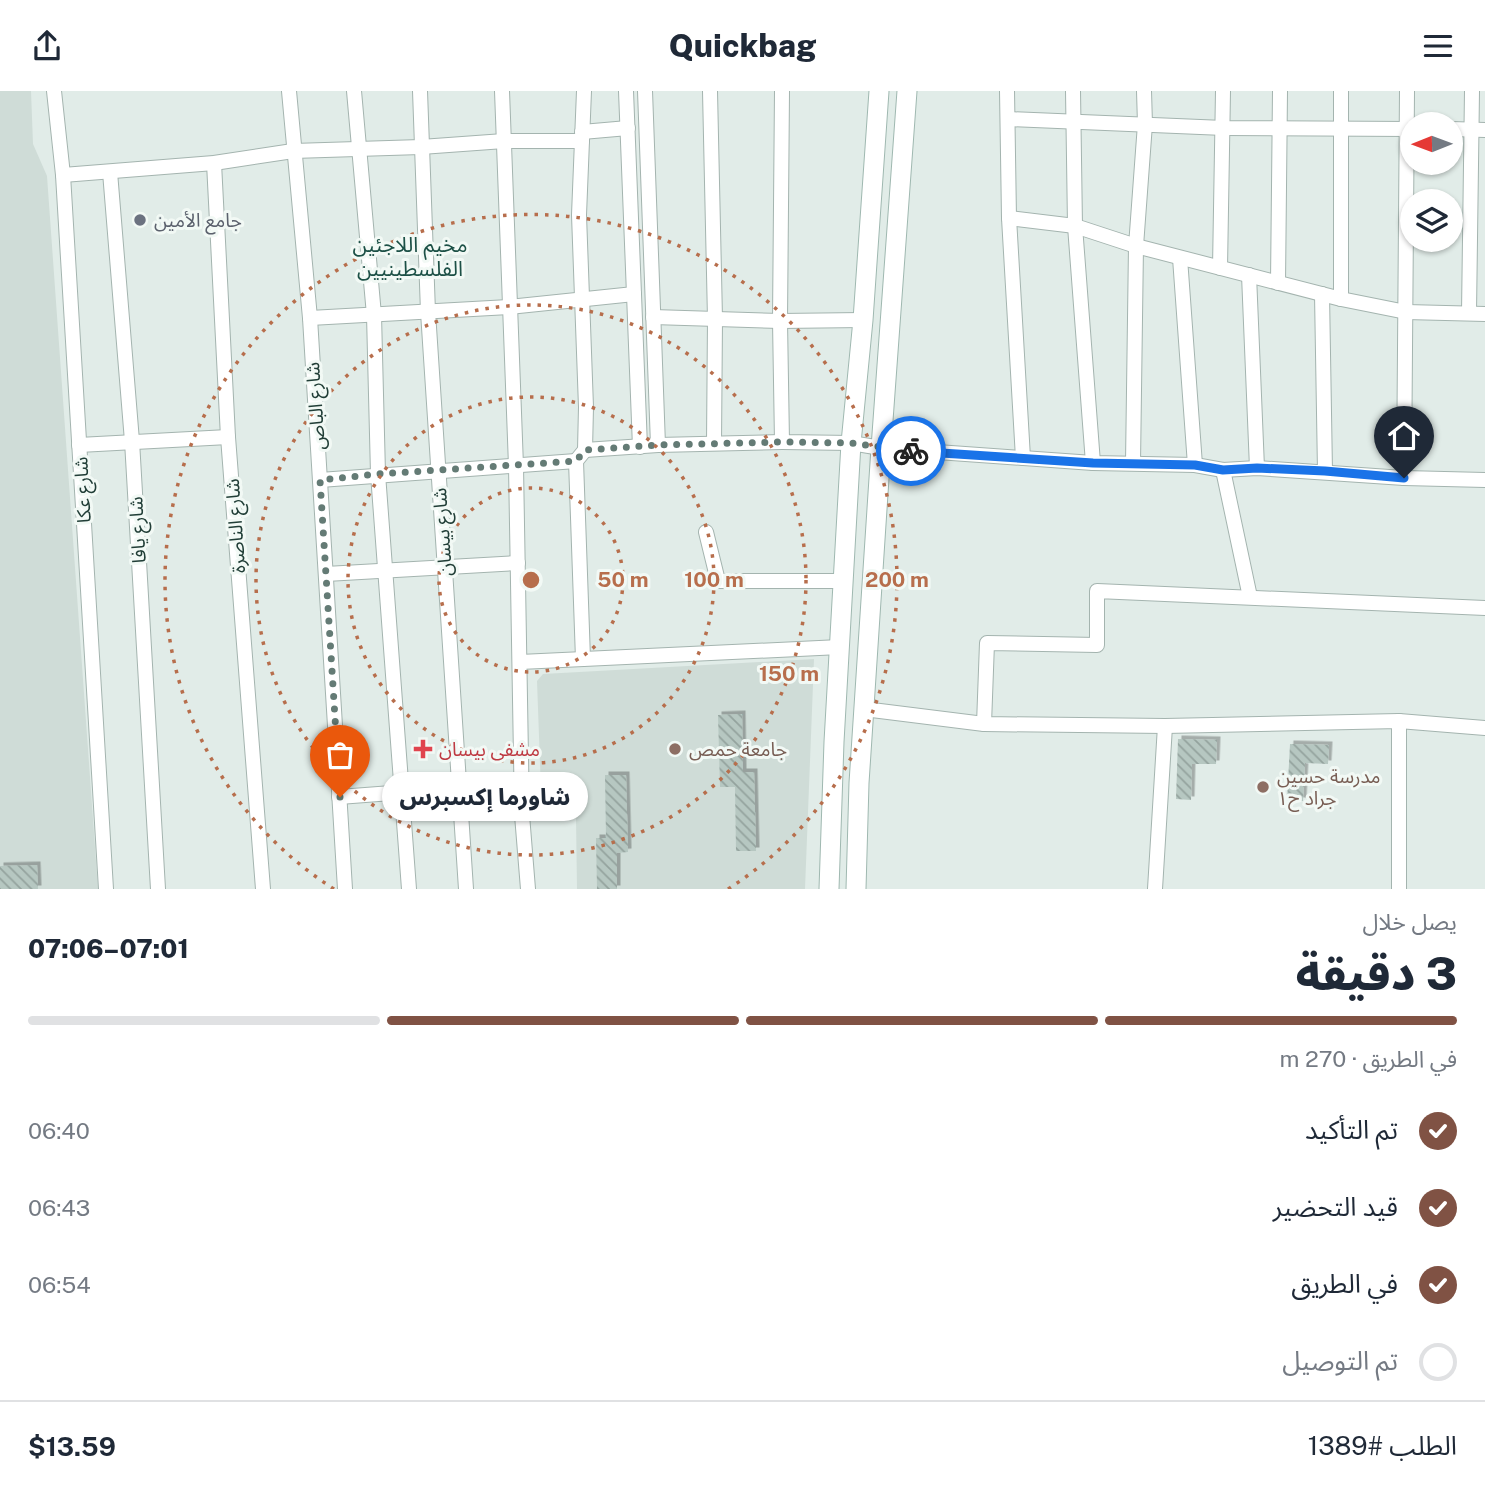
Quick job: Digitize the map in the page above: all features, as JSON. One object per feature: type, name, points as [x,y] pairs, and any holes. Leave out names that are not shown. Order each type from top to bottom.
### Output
[{"type":"main road","points":[[829,889],[834,742],[851,443],[863,320],[879,91]]},
{"type":"main road","points":[[856,889],[864,709],[907,91]]},
{"type":"street","name":"شارع عكا","points":[[54,91],[63,175],[106,889]]},
{"type":"street","name":"شارع الباص","points":[[289,91],[310,319],[345,889]]},
{"type":"street","points":[[354,91],[374,315],[378,474],[409,889]]},
{"type":"street","name":"شارع بيسان","points":[[420,91],[428,312],[466,889]]},
{"type":"street","points":[[502,91],[516,466],[522,783],[528,889]]},
{"type":"street","points":[[583,659],[583,299],[579,215],[584,91]]},
{"type":"street","points":[[626,91],[640,447]]},
{"type":"street","points":[[645,91],[658,445]]},
{"type":"street","points":[[710,91],[715,319],[714,443]]},
{"type":"street","points":[[782,91],[782,442]]},
{"type":"street","points":[[1007,91],[1009,218],[1023,458]]},
{"type":"street","points":[[1073,91],[1075,226],[1093,463]]},
{"type":"street","points":[[1133,463],[1136,246],[1144,91]]},
{"type":"street","points":[[1220,268],[1223,91]]},
{"type":"street","points":[[1278,283],[1280,91]]},
{"type":"street","points":[[1341,91],[1341,299]]},
{"type":"street","points":[[1407,91],[1409,112]]},
{"type":"street","points":[[1469,313],[1478,129],[1472,91]]},
{"type":"street","points":[[1008,119],[1224,128],[1400,129]]},
{"type":"street","points":[[63,175],[214,163],[293,151],[421,147],[582,136],[628,128]]},
{"type":"street","name":"شارع الناصرة","points":[[214,163],[228,437],[263,889]]},
{"type":"street","name":"شارع يافا","points":[[110,171],[132,441],[158,889]]},
{"type":"street","points":[[1404,478],[1409,175]]},
{"type":"street","points":[[1009,218],[1075,226],[1136,246],[1341,299],[1406,312],[1485,314]]},
{"type":"street","points":[[1180,258],[1195,465]]},
{"type":"street","points":[[1249,275],[1257,468]]},
{"type":"street","points":[[310,319],[509,307],[634,294]]},
{"type":"street","points":[[1322,294],[1325,471]]},
{"type":"street","points":[[653,317],[780,321],[863,320]]},
{"type":"street","points":[[79,445],[228,437]]},
{"type":"street","points":[[320,480],[516,466],[658,445],[782,442],[851,443],[881,448],[1093,463],[1195,465],[1223,470],[1257,468],[1404,478],[1485,480]]},
{"type":"street","points":[[1223,470],[1250,597]]},
{"type":"street","points":[[706,532],[718,581],[844,581]]},
{"type":"street","points":[[326,574],[518,563]]},
{"type":"street","points":[[984,724],[987,643],[1097,645],[1097,591],[1485,608]]},
{"type":"street","points":[[520,662],[840,647]]},
{"type":"street","points":[[864,709],[984,724],[1165,726],[1399,721],[1485,728]]},
{"type":"street","points":[[1399,721],[1399,889]]},
{"type":"street","points":[[1155,889],[1165,726]]},
{"type":"street","points":[[340,797],[522,783]]},
{"type":"shaded area","points":[[0,91],[31,91],[33,144],[47,176],[98,889],[0,889]]},
{"type":"shaded area","name":"جامعة حمص","points":[[814,659],[805,889],[577,889],[576,818],[542,818],[537,681],[543,674]]},
{"type":"building","points":[[742,714],[743,772],[754,772],[756,851],[736,851],[735,787],[720,787],[718,715]]},
{"type":"building","points":[[1178,739],[1217,740],[1216,764],[1192,764],[1191,800],[1176,799]]},
{"type":"building","points":[[1290,744],[1329,745],[1328,764],[1305,763],[1303,801],[1287,801]]},
{"type":"building","points":[[605,775],[626,775],[628,852],[617,853],[617,889],[597,889],[596,838],[606,838]]},
{"type":"building","points":[[37,865],[38,889],[0,889],[0,866]]},
{"type":"way so far","points":[[340,797],[320,480],[576,461],[585,450],[658,445],[851,443],[911,451]]},
{"type":"place","name":"جامع الأمين","points":[[140,220]]},
{"type":"place","name":"مشفى بيسان","points":[[423,749]]},
{"type":"place","name":"جامعة حمص","points":[[675,749]]},
{"type":"place","name":"مدرسة حسين جراد ح١","points":[[1263,787]]},
{"type":"place","name":"شاورما إكسبرس","points":[[340,797]]},
{"type":"district","name":"مخيم اللاجئين الفلسطينيين","points":[[410,256]]},
{"type":"route","points":[[911,451],[1093,463],[1195,465],[1223,470],[1257,468],[1325,471],[1404,478]]}]
